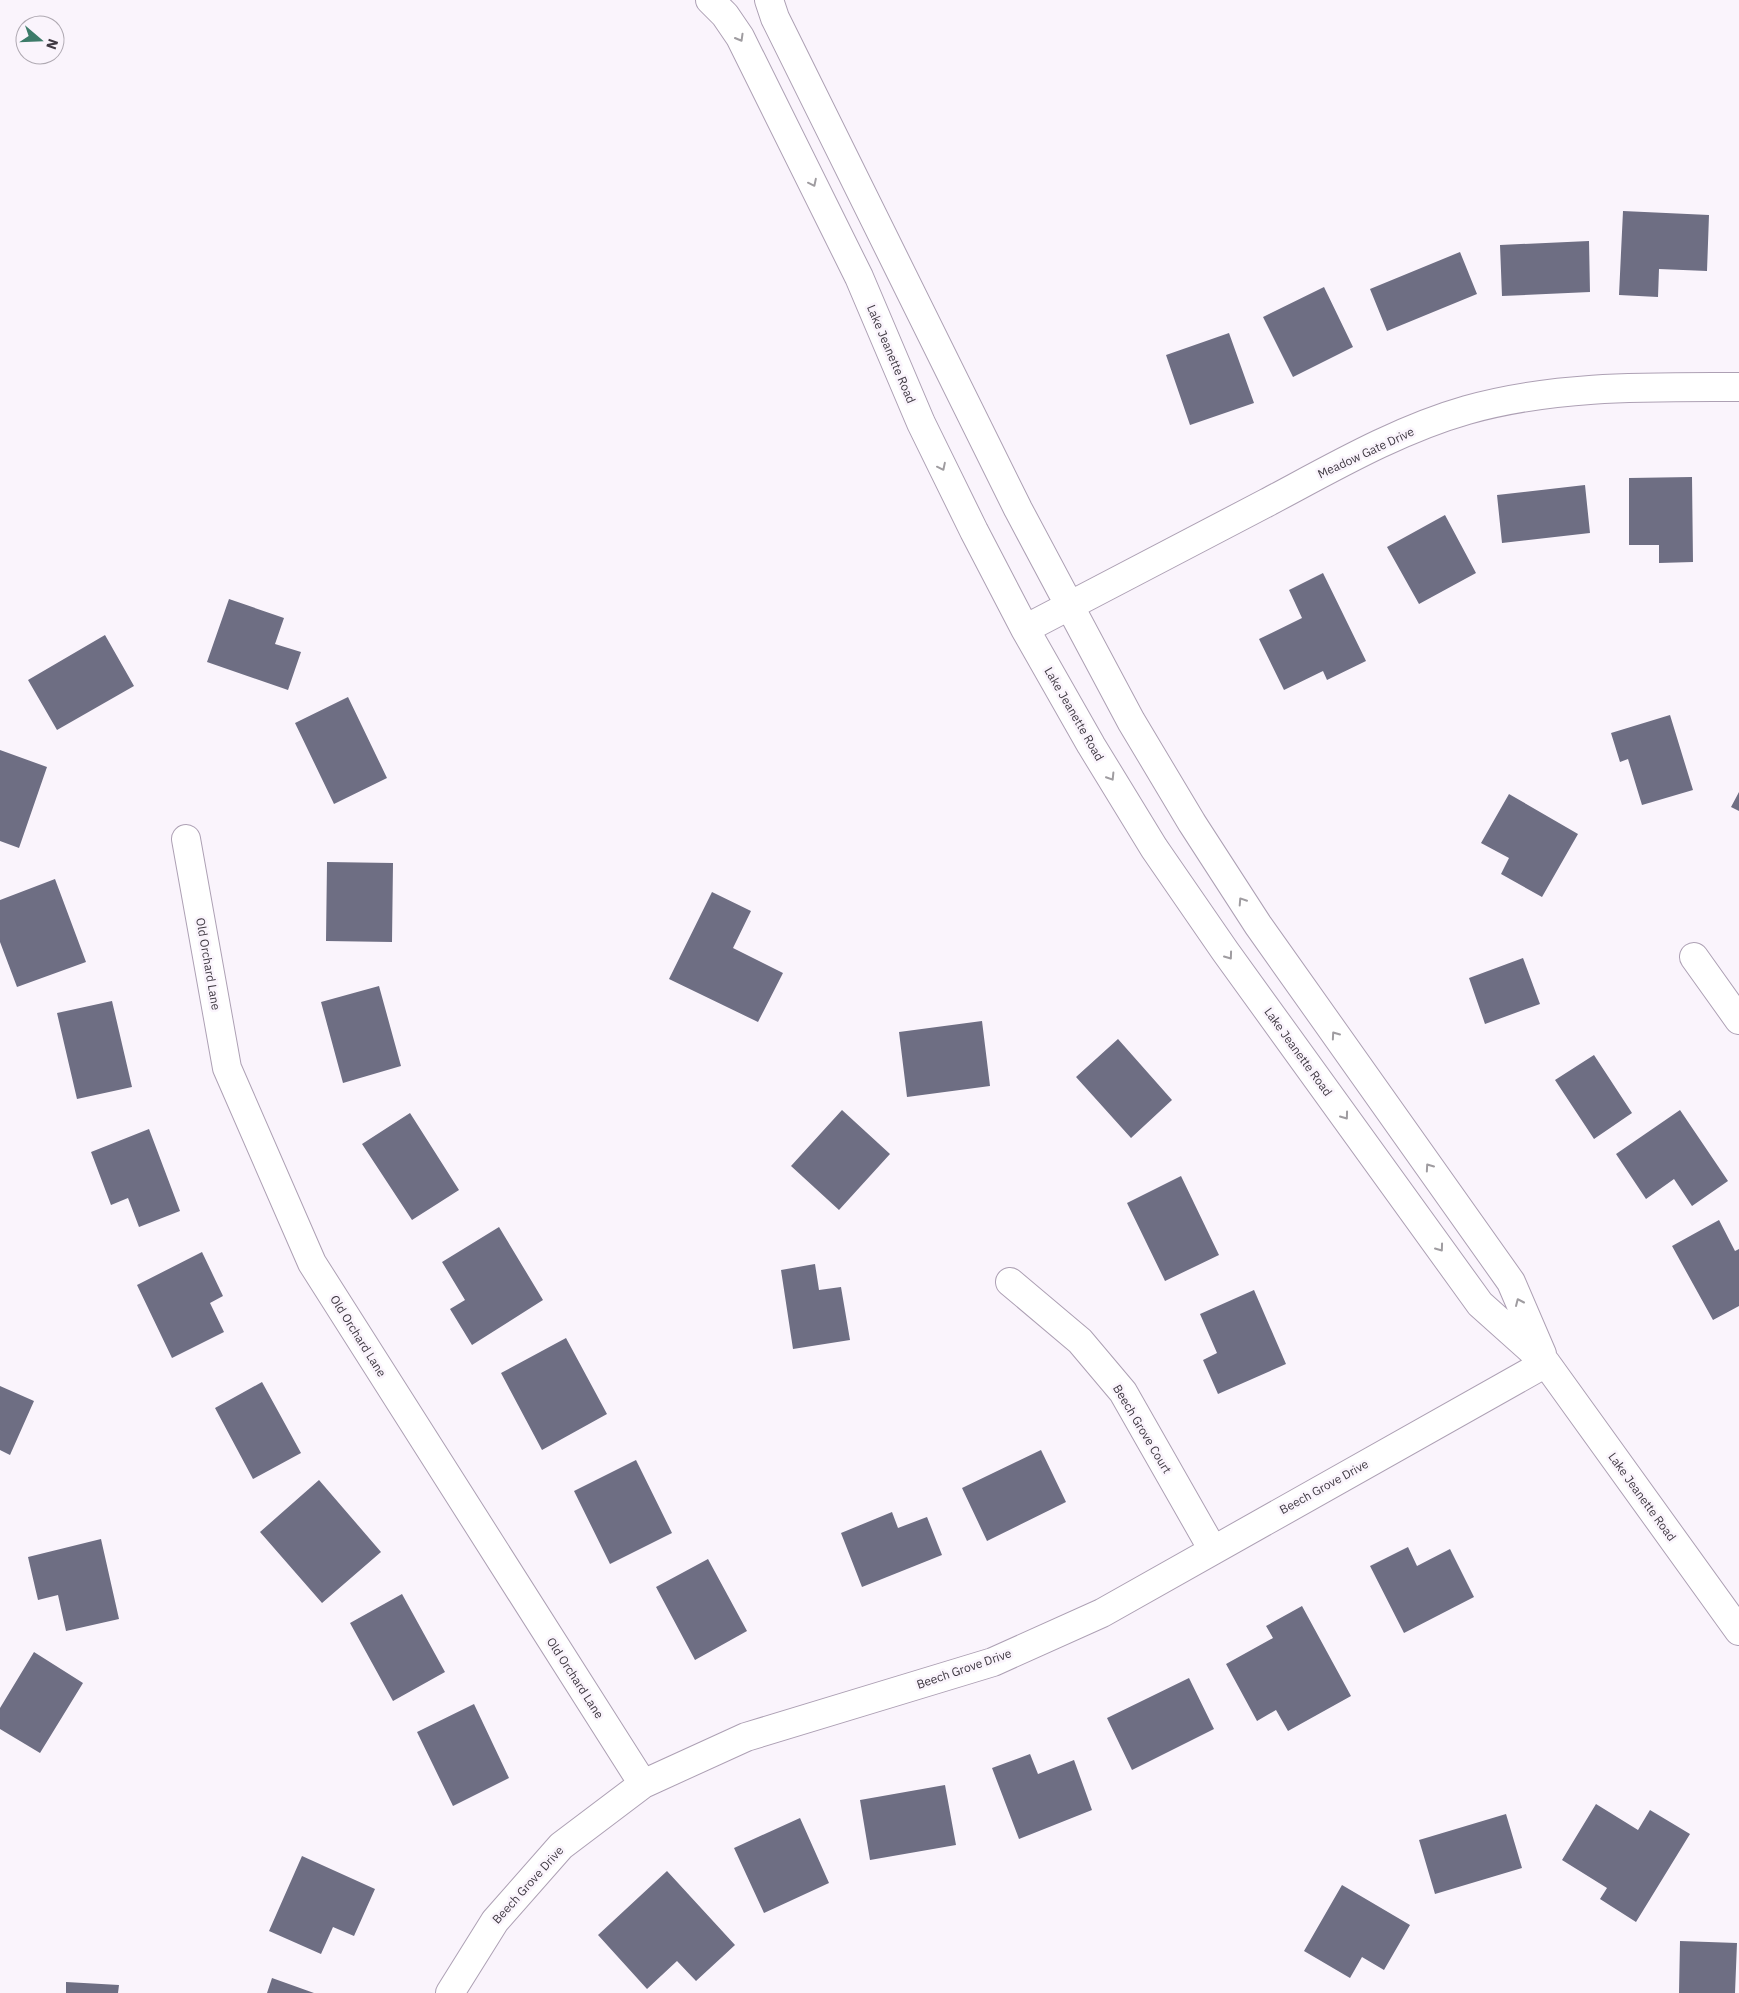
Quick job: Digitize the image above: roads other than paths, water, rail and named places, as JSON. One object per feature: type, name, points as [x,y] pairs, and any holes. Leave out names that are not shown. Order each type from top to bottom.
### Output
[{"type":"street","name":"Lake Jeanette Road","points":[[710,0],[726,15],[740,37],[859,277],[921,424],[974,531],[1091,745],[1154,848],[1225,951],[1480,1304],[1546,1363]]},
{"type":"street","name":"Lake Jeanette Road","points":[[768,0],[775,18],[1009,491],[1131,721],[1192,823],[1253,918],[1510,1282],[1546,1363],[1739,1631]]},
{"type":"street","name":"Meadow Gate Drive","points":[[1026,629],[1341,463],[1400,435],[1467,410],[1535,395],[1606,388],[1739,387]]},
{"type":"street","name":"Old Orchard Lane","points":[[186,840],[227,1068],[312,1263],[643,1784]]},
{"type":"street","points":[[1694,958],[1739,1020]]},
{"type":"street","name":"Beech Grove Court","points":[[1010,1282],[1080,1341],[1123,1392],[1213,1550]]},
{"type":"street","name":"Beech Grove Drive","points":[[450,1993],[495,1921],[561,1846],[643,1784],[746,1737],[993,1662],[1102,1613],[1546,1363]]}]
